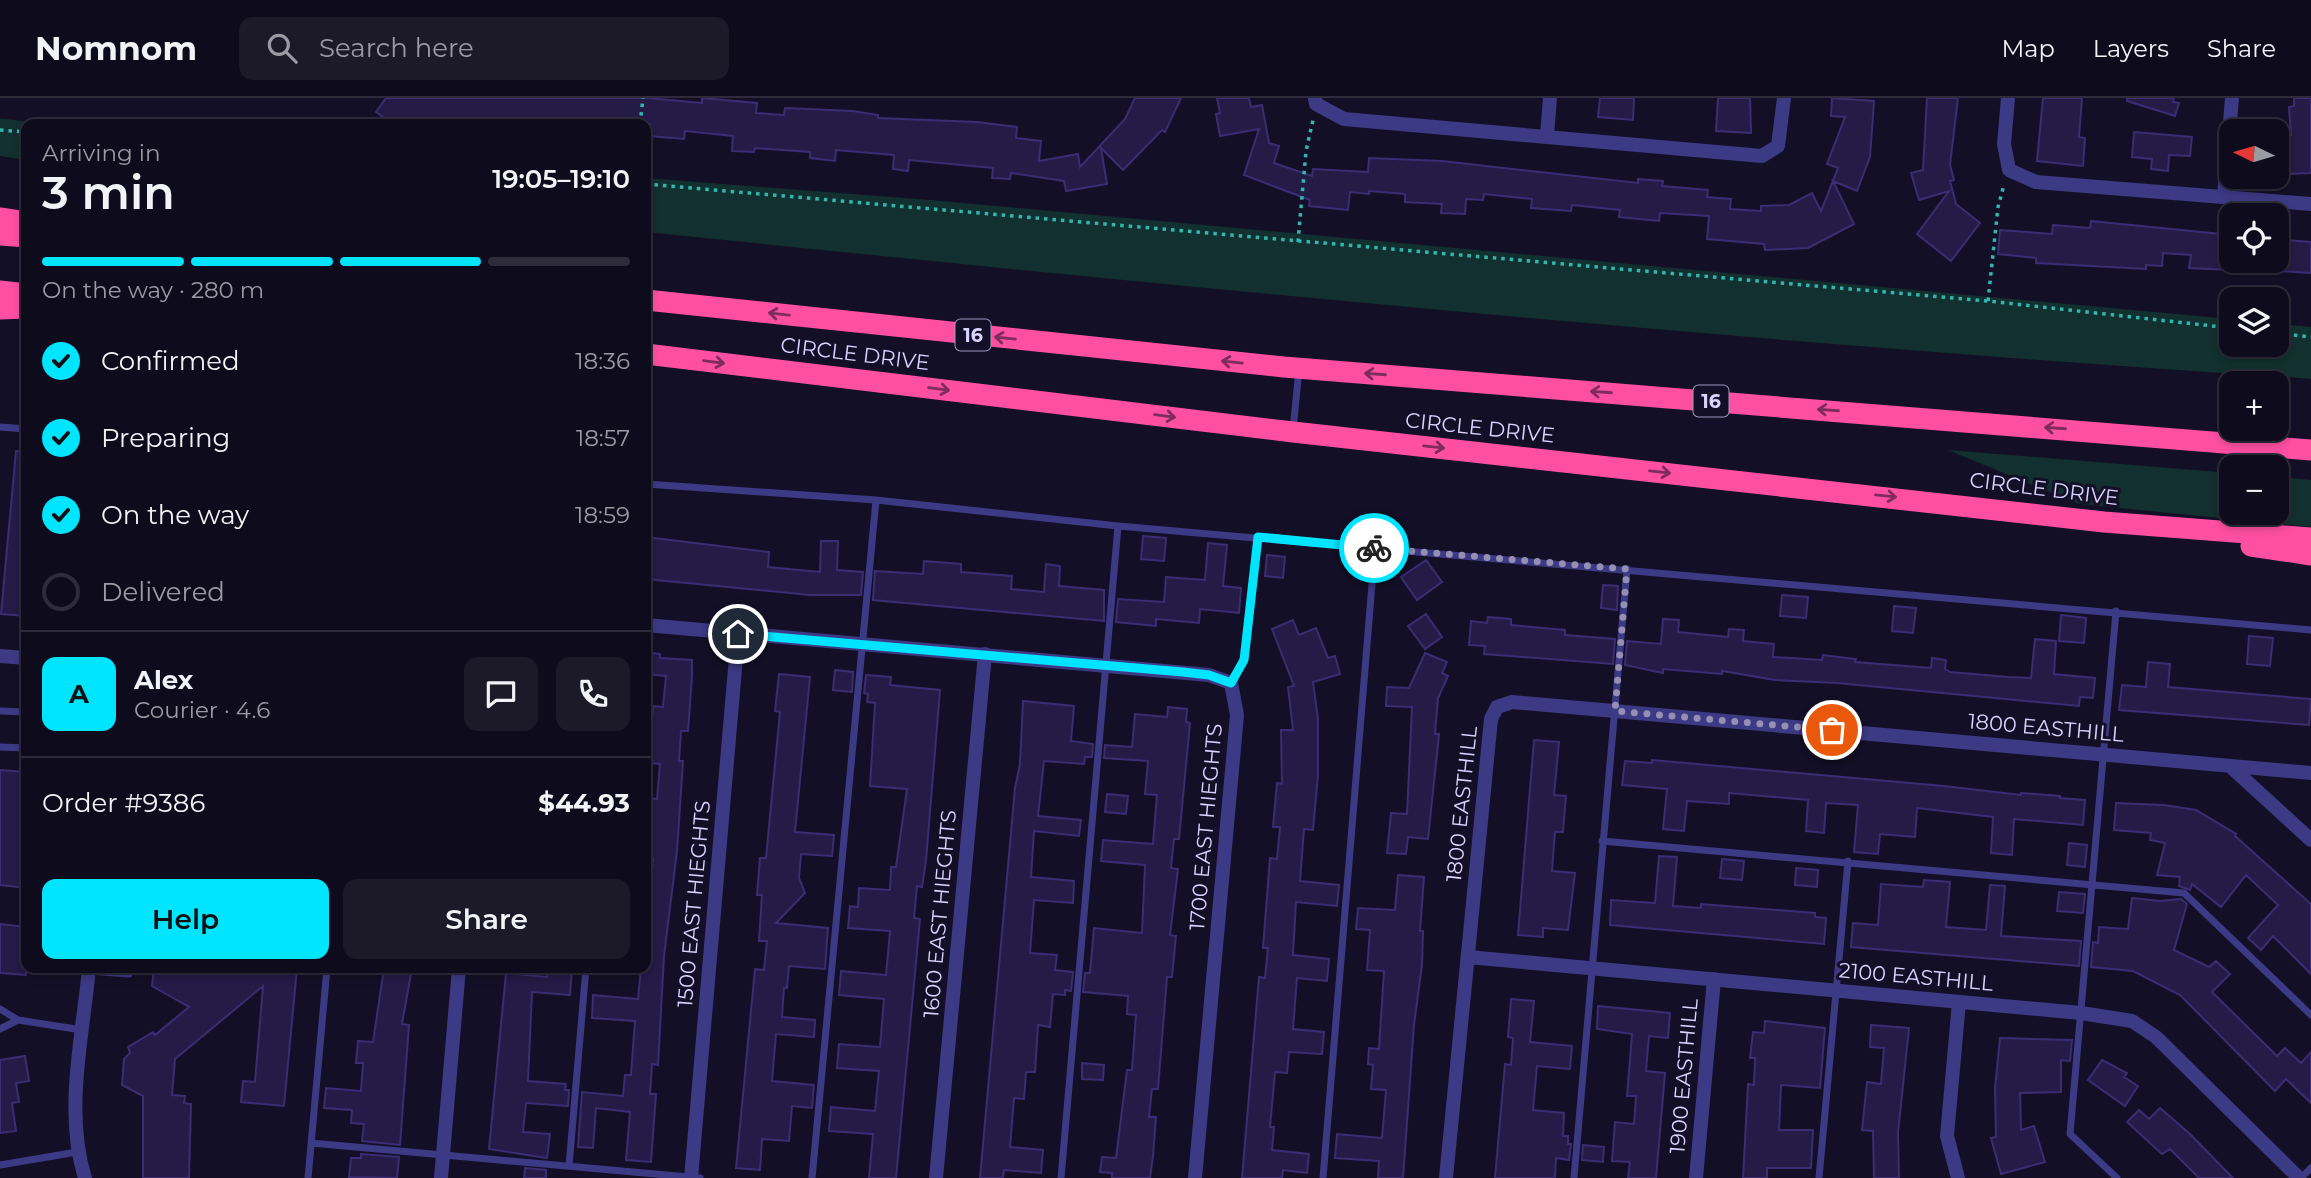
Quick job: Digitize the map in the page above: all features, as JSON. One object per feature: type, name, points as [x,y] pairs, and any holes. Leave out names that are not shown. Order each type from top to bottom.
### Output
[{"type":"highway","points":[[0,218],[21,221]]},
{"type":"highway","points":[[0,235],[21,237]]},
{"type":"highway","points":[[0,291],[21,293]]},
{"type":"highway","name":"CIRCLE DRIVE","points":[[651,301],[1300,368],[2311,450]]},
{"type":"highway","points":[[0,309],[21,308]]},
{"type":"highway","name":"CIRCLE DRIVE","points":[[651,355],[1293,432],[2104,522],[2311,538]]},
{"type":"highway","points":[[2123,433],[2311,436]]},
{"type":"highway","points":[[2104,522],[2311,555]]},
{"type":"street","points":[[1547,135],[1550,98]]},
{"type":"street","points":[[1316,101],[1345,119],[1762,156],[1778,146],[1784,98]]},
{"type":"street","points":[[2008,98],[2004,145],[2008,170],[2036,182],[2311,204]]},
{"type":"street","points":[[2224,196],[2232,98]]},
{"type":"street","points":[[651,625],[1209,675],[1231,683]]},
{"type":"street","name":"1500 EAST HIEGHTS","points":[[691,1178],[738,634]]},
{"type":"street","name":"1600 EAST HIEGHTS","points":[[936,1178],[985,654]]},
{"type":"street","points":[[0,656],[21,658]]},
{"type":"street","name":"1700 EAST HIEGHTS","points":[[1195,1178],[1237,715],[1231,683]]},
{"type":"street","name":"1800 EASTHILL","points":[[1446,1178],[1491,719],[1497,707],[1512,702],[2311,773]]},
{"type":"street","points":[[2230,766],[2311,841]]},
{"type":"street","name":"2100 EASTHILL","points":[[1468,957],[2081,1013],[2132,1021],[2156,1037],[2300,1178]]},
{"type":"street","points":[[85,1178],[77,1152],[77,1095],[89,973]]},
{"type":"street","points":[[441,1178],[459,973]]},
{"type":"street","name":"1900 EASTHILL","points":[[1696,1178],[1714,979]]},
{"type":"street","points":[[1958,1178],[1947,1136],[1959,1002]]},
{"type":"lane","points":[[1293,432],[1300,368]]},
{"type":"lane","points":[[0,427],[21,429]]},
{"type":"lane","points":[[651,484],[876,500],[1118,526],[2311,630]]},
{"type":"lane","points":[[813,1178],[876,500]]},
{"type":"lane","points":[[1061,1178],[1118,526]]},
{"type":"lane","points":[[1231,683],[1244,660],[1258,537]]},
{"type":"lane","points":[[1323,1178],[1375,548]]},
{"type":"lane","points":[[1574,1178],[1627,569]]},
{"type":"lane","points":[[2116,611],[2070,1133],[2117,1178]]},
{"type":"lane","points":[[0,711],[21,712]]},
{"type":"lane","points":[[0,747],[21,748]]},
{"type":"lane","points":[[1602,841],[2185,893],[2311,1015]]},
{"type":"lane","points":[[1818,1178],[1848,861]]},
{"type":"lane","points":[[308,1178],[327,973]]},
{"type":"lane","points":[[569,1166],[586,973]]},
{"type":"lane","points":[[0,1009],[18,1020],[83,1030]]},
{"type":"lane","points":[[0,1029],[18,1020]]},
{"type":"lane","points":[[311,1143],[700,1178]]},
{"type":"lane","points":[[0,1165],[77,1152]]},
{"type":"lane","points":[[2300,1178],[2311,1168]]},
{"type":"path","points":[[641,119],[643,98]]},
{"type":"path","points":[[1298,242],[1308,143],[1316,101]]},
{"type":"path","points":[[0,130],[21,132]]},
{"type":"path","points":[[1988,301],[1998,207],[2008,170]]},
{"type":"path","points":[[651,184],[1988,301],[2219,327]]},
{"type":"path","points":[[2289,335],[2311,337]]},
{"type":"green space","points":[[0,119],[21,121],[21,159],[0,156]]},
{"type":"green space","points":[[651,178],[930,200],[2219,318],[2219,357],[2289,357],[2289,325],[2311,327],[2311,379],[2289,378],[2289,371],[2219,373],[2103,365],[1478,313],[651,233]]},
{"type":"green space","points":[[1948,450],[2219,472],[2219,518],[2079,504]]},
{"type":"green space","points":[[2289,478],[2311,480],[2311,527],[2289,525]]},
{"type":"building","points":[[386,98],[648,98],[702,103],[702,98],[757,103],[756,113],[784,115],[785,108],[853,111],[878,115],[878,118],[977,122],[1017,127],[1016,138],[1041,141],[1039,161],[1078,154],[1080,167],[1125,119],[1135,98],[1181,98],[1165,132],[1162,130],[1123,170],[1101,148],[1107,184],[1066,191],[1064,181],[1011,173],[1010,179],[992,178],[993,168],[909,160],[908,171],[893,169],[894,155],[836,150],[835,161],[810,158],[810,152],[755,148],[754,152],[732,151],[733,136],[685,131],[684,139],[651,136],[651,119],[386,119],[376,112]]},
{"type":"building","points":[[1217,98],[1249,98],[1251,107],[1262,105],[1269,143],[1279,146],[1274,163],[1312,176],[1313,169],[1368,172],[1369,158],[1442,161],[1638,183],[1638,179],[1663,181],[1662,186],[1708,190],[1707,197],[1731,199],[1730,209],[1761,211],[1761,206],[1789,205],[1812,193],[1821,211],[1838,168],[1827,164],[1845,117],[1831,116],[1832,98],[1874,101],[1870,157],[1857,191],[1833,181],[1854,224],[1808,248],[1765,250],[1764,244],[1707,239],[1709,216],[1660,213],[1659,221],[1619,217],[1620,210],[1572,205],[1571,211],[1531,208],[1532,199],[1484,194],[1483,200],[1466,199],[1465,214],[1441,213],[1442,204],[1405,202],[1405,194],[1369,191],[1369,194],[1350,192],[1348,210],[1309,206],[1310,200],[1244,175],[1259,129],[1220,136],[1216,114],[1220,113]]},
{"type":"building","points":[[1600,98],[1634,98],[1633,120],[1598,117]]},
{"type":"building","points":[[1718,98],[1750,98],[1751,133],[1716,131]]},
{"type":"building","points":[[1927,98],[1958,98],[1950,165],[1954,180],[1950,181],[1956,204],[1980,223],[1951,261],[1917,234],[1949,191],[1919,200],[1911,173],[1923,170]]},
{"type":"building","points":[[2043,98],[2082,98],[2079,137],[2085,138],[2083,166],[2037,161]]},
{"type":"building","points":[[2127,98],[2174,98],[2173,102],[2179,103],[2175,116],[2127,101]]},
{"type":"building","points":[[2294,98],[2311,98],[2311,173],[2289,174],[2289,107],[2294,106]]},
{"type":"building","points":[[2134,132],[2192,137],[2190,156],[2169,155],[2168,171],[2151,169],[2152,159],[2132,157]]},
{"type":"building","points":[[2091,221],[2219,234],[2219,269],[2189,268],[2191,255],[2163,253],[2162,266],[2146,265],[2146,269],[2036,263],[2036,258],[1998,254],[2000,230],[2052,234],[2053,225],[2090,228]]},
{"type":"building","points":[[2289,240],[2311,242],[2311,273],[2289,272]]},
{"type":"building","points":[[16,451],[21,452],[21,616],[1,614]]},
{"type":"building","points":[[1143,536],[1166,538],[1164,561],[1141,559]]},
{"type":"building","points":[[651,538],[769,552],[768,567],[820,572],[821,541],[838,541],[837,570],[863,572],[861,595],[810,595],[651,579]]},
{"type":"building","points":[[1208,543],[1227,545],[1223,586],[1241,588],[1239,613],[1200,609],[1199,623],[1156,619],[1156,626],[1116,622],[1118,599],[1164,602],[1166,577],[1205,580]]},
{"type":"building","points":[[1267,555],[1285,557],[1283,578],[1265,576]]},
{"type":"building","points":[[1426,560],[1442,582],[1417,600],[1401,577]]},
{"type":"building","points":[[924,561],[961,564],[961,572],[1012,576],[1011,589],[1044,592],[1046,564],[1060,566],[1059,586],[1104,590],[1104,621],[873,600],[875,571],[923,574]]},
{"type":"building","points":[[1603,585],[1618,586],[1617,610],[1601,608]]},
{"type":"building","points":[[1782,595],[1808,597],[1806,618],[1780,616]]},
{"type":"building","points":[[1894,606],[1916,608],[1913,633],[1892,631]]},
{"type":"building","points":[[1426,614],[1442,637],[1425,649],[1408,626]]},
{"type":"building","points":[[2061,615],[2086,618],[2084,643],[2059,641]]},
{"type":"building","points":[[1488,617],[1511,619],[1511,625],[1565,630],[1565,635],[1615,639],[1613,664],[1484,654],[1485,646],[1469,645],[1471,621],[1487,623]]},
{"type":"building","points":[[1663,619],[1679,620],[1678,632],[1728,637],[1729,629],[1744,630],[1743,641],[1774,644],[1773,657],[1822,660],[1823,655],[1856,659],[1855,662],[1931,668],[1932,658],[1946,660],[1945,669],[1950,672],[2008,677],[2031,678],[2035,639],[2056,641],[2054,674],[2095,678],[2093,698],[2080,697],[2079,706],[1837,683],[1775,680],[1722,671],[1722,674],[1663,669],[1663,673],[1625,665],[1627,641],[1661,644]]},
{"type":"building","points":[[1293,620],[1299,635],[1316,628],[1328,658],[1335,656],[1340,674],[1313,682],[1318,719],[1318,775],[1313,830],[1304,829],[1300,881],[1339,885],[1337,906],[1296,902],[1293,955],[1329,959],[1327,981],[1297,978],[1293,1029],[1324,1032],[1322,1054],[1289,1052],[1287,1073],[1275,1072],[1270,1127],[1274,1127],[1272,1150],[1309,1154],[1307,1173],[1283,1170],[1282,1178],[1242,1178],[1259,977],[1265,978],[1268,948],[1263,948],[1270,858],[1277,859],[1280,827],[1273,827],[1277,783],[1282,784],[1281,730],[1293,730],[1288,687],[1294,686],[1272,629]]},
{"type":"building","points":[[2249,636],[2273,638],[2270,666],[2247,664]]},
{"type":"building","points":[[651,653],[660,654],[660,658],[692,660],[688,731],[681,731],[679,761],[683,761],[677,851],[664,956],[658,1065],[652,1064],[650,1094],[656,1094],[651,1162],[626,1160],[630,1112],[596,1108],[593,1148],[578,1147],[582,1092],[623,1096],[625,1075],[631,1075],[635,1021],[592,1018],[593,995],[638,999],[641,973],[651,973],[651,798],[657,799],[660,764],[651,763],[651,734],[653,706],[663,707],[666,676],[651,674]]},
{"type":"building","points":[[1425,653],[1447,662],[1442,673],[1448,676],[1438,698],[1435,734],[1439,734],[1428,839],[1408,837],[1406,854],[1387,853],[1391,813],[1407,814],[1412,707],[1386,706],[1387,687],[1409,688]]},
{"type":"building","points":[[2148,662],[2170,664],[2168,687],[2311,699],[2309,725],[2119,710],[2122,685],[2146,687]]},
{"type":"building","points":[[835,670],[853,672],[852,692],[833,690]]},
{"type":"building","points":[[779,674],[810,677],[795,832],[834,835],[832,856],[801,854],[799,878],[805,893],[776,923],[828,928],[825,969],[789,966],[787,988],[784,988],[782,1017],[815,1020],[814,1037],[776,1034],[772,1081],[814,1085],[812,1108],[792,1106],[789,1141],[762,1139],[760,1170],[736,1168],[755,969],[764,970],[767,941],[759,941],[762,895],[757,895],[760,858],[766,858],[780,712],[775,711]]},
{"type":"building","points":[[866,675],[891,677],[890,685],[940,690],[926,861],[922,887],[917,886],[914,918],[920,919],[896,1178],[869,1178],[873,1134],[829,1131],[831,1107],[875,1111],[879,1071],[837,1068],[839,1044],[880,1047],[884,999],[839,995],[841,971],[886,975],[890,931],[848,928],[850,906],[858,907],[859,888],[890,890],[891,867],[896,867],[907,789],[870,786],[875,703],[867,702],[868,694],[864,693]]},
{"type":"building","points":[[1023,701],[1074,706],[1071,741],[1093,744],[1092,757],[1085,757],[1084,764],[1044,761],[1038,816],[1081,820],[1079,836],[1034,831],[1031,877],[1074,881],[1073,903],[1034,900],[1030,953],[1057,955],[1055,970],[1073,972],[1071,991],[1065,990],[1065,995],[1053,994],[1050,1027],[1038,1025],[1035,1072],[1026,1072],[1024,1099],[1014,1098],[1010,1147],[1043,1150],[1041,1173],[1004,1170],[1003,1178],[980,1178],[1015,788],[1020,764]]},
{"type":"building","points":[[1168,707],[1187,709],[1186,722],[1190,723],[1179,839],[1174,839],[1171,868],[1178,869],[1170,935],[1176,936],[1172,977],[1167,977],[1158,1089],[1152,1089],[1149,1117],[1156,1117],[1153,1156],[1150,1178],[1112,1178],[1112,1173],[1100,1172],[1102,1157],[1116,1158],[1127,1070],[1132,1070],[1136,1015],[1127,1014],[1128,996],[1083,992],[1085,973],[1090,973],[1094,928],[1142,933],[1145,865],[1101,861],[1103,840],[1153,844],[1157,795],[1145,794],[1148,761],[1104,758],[1105,745],[1132,747],[1135,714],[1167,717]]},
{"type":"building","points":[[1534,740],[1559,742],[1554,795],[1566,796],[1563,832],[1555,832],[1552,871],[1575,873],[1568,930],[1543,928],[1543,937],[1518,935]]},
{"type":"building","points":[[1652,760],[2021,795],[2060,796],[2085,800],[2083,825],[2014,819],[2012,855],[1991,853],[1993,817],[1917,808],[1915,837],[1880,834],[1878,854],[1854,852],[1858,805],[1826,803],[1824,833],[1806,831],[1808,800],[1729,793],[1729,804],[1687,801],[1684,831],[1663,829],[1667,789],[1622,785],[1625,761],[1652,763]]},
{"type":"building","points":[[0,770],[21,772],[21,887],[0,885]]},
{"type":"building","points":[[1107,794],[1128,796],[1126,814],[1105,812]]},
{"type":"building","points":[[2116,803],[2164,805],[2196,810],[2236,834],[2235,836],[2311,904],[2311,974],[2273,936],[2261,950],[2248,938],[2278,905],[2246,875],[2221,907],[2192,884],[2190,890],[2179,886],[2180,877],[2157,875],[2165,843],[2150,840],[2151,833],[2114,830]]},
{"type":"building","points":[[2069,843],[2087,845],[2085,867],[2067,865]]},
{"type":"building","points":[[1659,856],[1677,857],[1673,906],[1701,908],[1701,904],[1815,913],[1815,917],[1826,918],[1824,944],[1610,925],[1611,900],[1655,903]]},
{"type":"building","points":[[1722,859],[1744,861],[1742,880],[1720,878]]},
{"type":"building","points":[[1796,868],[1818,870],[1817,887],[1795,885]]},
{"type":"building","points":[[1398,875],[1424,877],[1420,931],[1423,931],[1422,965],[1414,1025],[1403,1178],[1378,1178],[1379,1161],[1335,1158],[1337,1134],[1382,1138],[1386,1090],[1371,1089],[1373,1065],[1368,1064],[1369,1048],[1379,1049],[1384,971],[1367,970],[1370,930],[1356,929],[1358,908],[1395,910]]},
{"type":"building","points":[[1924,880],[1950,882],[1946,927],[1986,930],[1990,885],[2005,886],[2001,936],[2081,941],[2079,966],[1851,947],[1853,923],[1878,925],[1881,884],[1923,887]]},
{"type":"building","points":[[2059,892],[2085,894],[2083,913],[2057,911]]},
{"type":"building","points":[[2132,898],[2160,901],[2181,899],[2187,904],[2174,950],[2209,967],[2216,961],[2230,974],[2212,992],[2277,1056],[2285,1048],[2301,1063],[2311,1052],[2311,1103],[2286,1079],[2275,1091],[2180,995],[2133,971],[2091,967],[2093,942],[2098,943],[2099,927],[2128,929]]},
{"type":"building","points":[[0,924],[21,926],[21,973],[26,975],[0,973]]},
{"type":"building","points":[[153,973],[297,973],[284,1106],[241,1102],[243,1081],[255,1082],[263,986],[175,1059],[172,1095],[185,1096],[184,1103],[191,1104],[189,1178],[143,1178],[143,1096],[122,1085],[124,1059],[130,1053],[128,1047],[153,1032],[155,1035],[189,1007],[152,986]]},
{"type":"building","points":[[383,973],[411,973],[402,1024],[409,1025],[400,1145],[362,1141],[364,1124],[351,1123],[352,1110],[324,1108],[326,1088],[361,1091],[363,1063],[356,1063],[358,1041],[373,1042]]},
{"type":"building","points":[[506,973],[547,977],[548,973],[572,973],[570,995],[532,992],[528,1081],[566,1084],[565,1090],[569,1090],[568,1106],[526,1103],[523,1132],[550,1134],[547,1158],[489,1149]]},
{"type":"building","points":[[1511,999],[1534,1001],[1530,1042],[1572,1046],[1570,1069],[1537,1066],[1533,1110],[1564,1113],[1563,1136],[1568,1136],[1568,1144],[1571,1144],[1569,1160],[1556,1158],[1555,1178],[1495,1178],[1505,1064],[1511,1065],[1513,1038],[1508,1037]]},
{"type":"building","points":[[1598,1006],[1670,1013],[1668,1038],[1649,1036],[1646,1071],[1665,1073],[1656,1178],[1628,1178],[1630,1162],[1612,1161],[1615,1122],[1634,1124],[1636,1096],[1627,1096],[1632,1034],[1597,1029]]},
{"type":"building","points":[[1765,1021],[1825,1028],[1820,1088],[1781,1085],[1779,1130],[1813,1130],[1811,1168],[1767,1168],[1767,1178],[1743,1178],[1748,1084],[1754,1085],[1755,1058],[1750,1058],[1753,1032],[1764,1033]]},
{"type":"building","points":[[1871,1025],[1909,1028],[1898,1133],[1899,1178],[1874,1178],[1873,1131],[1862,1130],[1867,1082],[1881,1084],[1884,1048],[1870,1047]]},
{"type":"building","points":[[2000,1038],[2072,1040],[2070,1061],[2061,1060],[2061,1092],[2020,1093],[2021,1130],[2034,1126],[2045,1162],[2001,1174],[1991,1138],[1996,1137],[1995,1088]]},
{"type":"building","points":[[25,1056],[29,1081],[16,1083],[19,1102],[12,1103],[16,1131],[0,1133],[0,1060]]},
{"type":"building","points":[[2102,1060],[2127,1073],[2124,1077],[2138,1086],[2125,1106],[2088,1080]]},
{"type":"building","points":[[1082,1063],[1104,1065],[1103,1080],[1082,1079]]},
{"type":"building","points":[[2160,1108],[2233,1178],[2199,1178],[2170,1149],[2162,1154],[2127,1122],[2139,1110],[2149,1119]]},
{"type":"building","points":[[1583,1145],[1604,1147],[1603,1162],[1582,1160]]},
{"type":"building","points":[[361,1154],[399,1157],[397,1178],[349,1177],[351,1158],[361,1158]]},
{"type":"building","points":[[525,1168],[546,1170],[546,1178],[524,1178]]},
{"type":"way so far","points":[[1374,548],[1627,569],[1615,711],[1832,730]]},
{"type":"route","points":[[738,634],[1183,672],[1209,675],[1231,683],[1244,660],[1258,537],[1374,548]]}]
